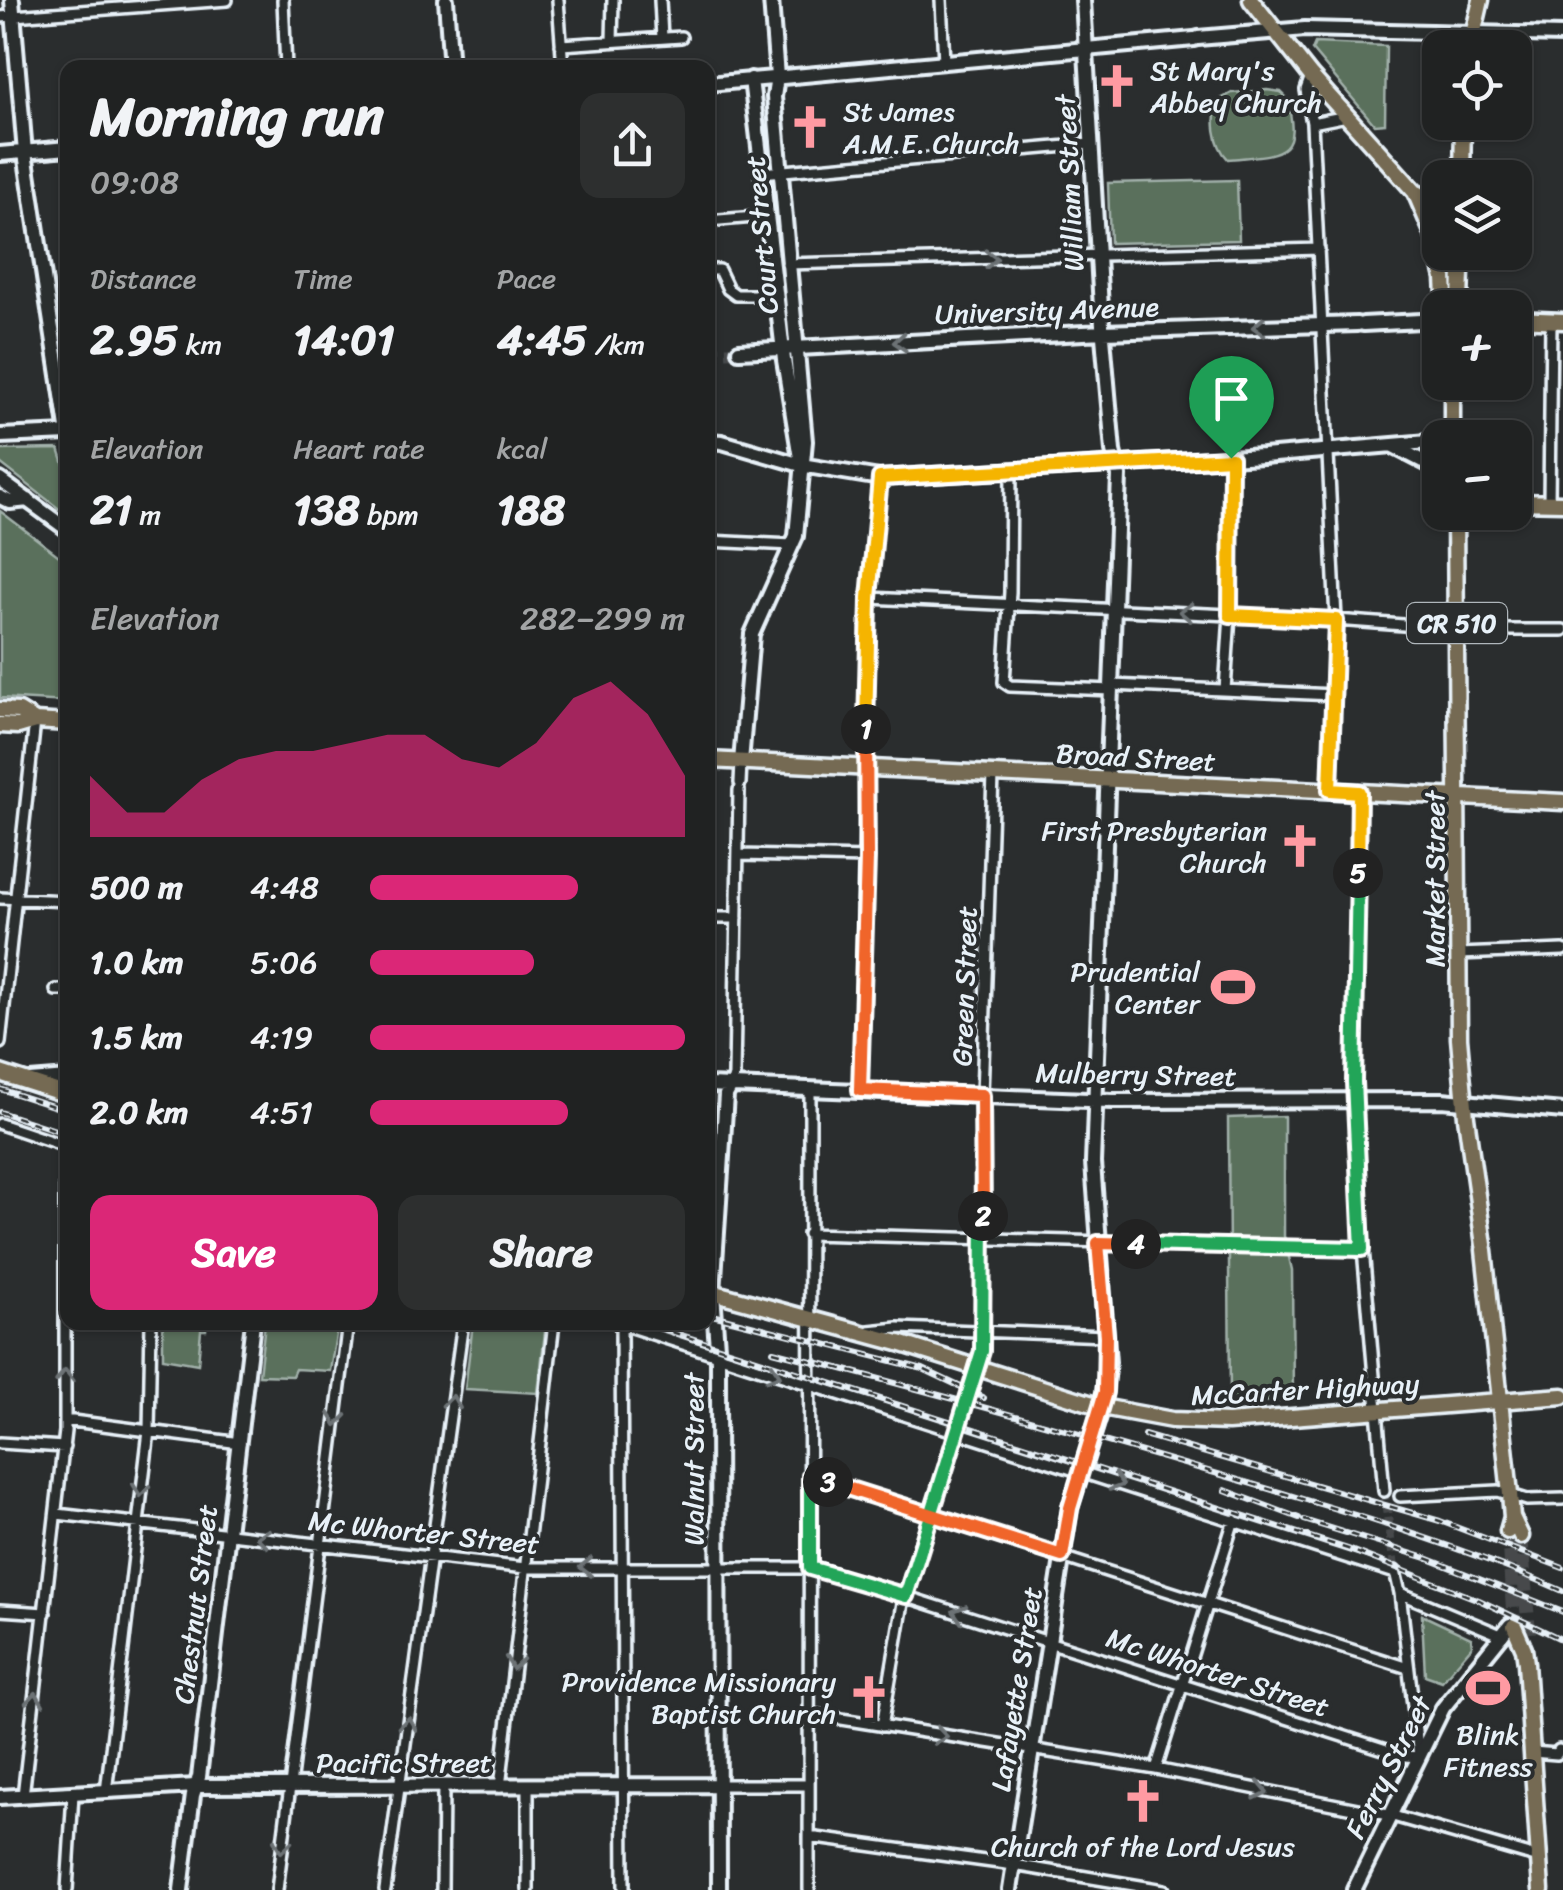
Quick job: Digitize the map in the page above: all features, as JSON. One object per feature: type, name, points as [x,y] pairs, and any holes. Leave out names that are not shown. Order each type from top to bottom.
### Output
[{"type":"main road","points":[[1251,0],[1311,76],[1415,192],[1433,234],[1444,278]]},
{"type":"main road","points":[[1474,30],[1481,0]]},
{"type":"main road","points":[[1415,192],[1422,195]]},
{"type":"main road","points":[[1445,270],[1445,290]]},
{"type":"main road","points":[[1460,290],[1461,272]]},
{"type":"main road","points":[[1532,320],[1557,321]]},
{"type":"main road","name":"Market Street","points":[[1455,530],[1460,797],[1458,954],[1464,1102],[1514,1528]]},
{"type":"main road","points":[[0,710],[60,722]]},
{"type":"main road","points":[[0,724],[18,726],[35,720]]},
{"type":"main road","name":"Broad Street","points":[[715,760],[1563,802]]},
{"type":"main road","points":[[0,1073],[60,1093]]},
{"type":"main road","name":"McCarter Highway","points":[[715,1293],[1102,1407],[1192,1421],[1378,1412],[1563,1396]]},
{"type":"main road","points":[[1509,1629],[1524,1649]]},
{"type":"main road","points":[[1529,1633],[1524,1649],[1542,1890]]},
{"type":"street","points":[[12,0],[6,16],[60,386]]},
{"type":"street","points":[[6,16],[226,0]]},
{"type":"street","points":[[283,0],[286,60]]},
{"type":"street","points":[[446,0],[450,60]]},
{"type":"street","points":[[558,0],[562,60]]},
{"type":"street","points":[[612,42],[613,0]]},
{"type":"street","points":[[660,0],[662,38]]},
{"type":"street","name":"Court Street","points":[[772,0],[777,77],[774,97],[789,264],[789,348]]},
{"type":"street","points":[[941,0],[944,62]]},
{"type":"street","name":"William Street","points":[[1084,0],[1103,332],[1119,482],[1108,781]]},
{"type":"street","points":[[715,83],[1274,30],[1422,36]]},
{"type":"street","points":[[1532,37],[1563,35]]},
{"type":"street","points":[[561,45],[681,37]]},
{"type":"street","points":[[1311,76],[1306,90],[1312,123],[1336,620],[1330,790]]},
{"type":"street","name":"Court Street","points":[[740,762],[752,634],[794,545],[802,465],[789,348],[766,216],[751,79]]},
{"type":"street","points":[[1312,123],[1347,116]]},
{"type":"street","points":[[761,173],[1090,144]]},
{"type":"street","points":[[0,154],[60,149]]},
{"type":"street","points":[[715,220],[766,216]]},
{"type":"street","points":[[774,266],[1319,248]]},
{"type":"street","points":[[715,270],[719,270],[736,296],[777,294]]},
{"type":"street","name":"University Avenue","points":[[739,351],[1422,321]]},
{"type":"street","points":[[1548,503],[1557,321]]},
{"type":"street","points":[[0,436],[60,433]]},
{"type":"street","points":[[715,442],[802,465],[880,478],[1422,443]]},
{"type":"street","points":[[1394,446],[1422,461]]},
{"type":"street","points":[[1225,690],[1230,615],[1231,458]]},
{"type":"street","points":[[1011,470],[1006,684],[1334,695]]},
{"type":"street","points":[[860,1090],[869,598],[880,478]]},
{"type":"street","points":[[0,480],[60,524]]},
{"type":"street","points":[[0,497],[10,502],[28,500]]},
{"type":"street","points":[[715,540],[794,545]]},
{"type":"street","points":[[869,598],[1457,629],[1563,630]]},
{"type":"street","points":[[0,1043],[35,720]]},
{"type":"street","name":"Walnut Street","points":[[715,1230],[726,1094],[734,1076],[740,762]]},
{"type":"street","name":"Green Street","points":[[882,1726],[906,1596],[978,1368],[982,1332],[982,1095],[993,775]]},
{"type":"street","name":"Lafayette Street","points":[[1010,1890],[1070,1508],[1102,1407],[1108,1362],[1093,1162],[1108,781]]},
{"type":"street","points":[[1359,792],[1356,1101],[1362,1249],[1384,1491]]},
{"type":"street","points":[[739,855],[867,858]]},
{"type":"street","points":[[0,898],[60,901]]},
{"type":"street","points":[[715,918],[737,918]]},
{"type":"street","points":[[1458,954],[1563,950]]},
{"type":"street","points":[[27,1082],[60,1079]]},
{"type":"street","name":"Mulberry Street","points":[[715,1085],[1096,1100],[1464,1102],[1563,1111]]},
{"type":"street","points":[[810,1088],[810,1890]]},
{"type":"street","points":[[0,1124],[60,1144]]},
{"type":"street","points":[[808,1234],[1362,1249]]},
{"type":"street","points":[[857,1332],[898,1328],[1106,1336]]},
{"type":"street","points":[[22,1796],[64,1446],[65,1330]]},
{"type":"street","points":[[106,1792],[149,1431],[151,1330]]},
{"type":"street","name":"Chestnut Street","points":[[181,1890],[252,1330]]},
{"type":"street","points":[[277,1890],[347,1330]]},
{"type":"street","points":[[385,1890],[462,1330]]},
{"type":"street","points":[[500,1787],[553,1330]]},
{"type":"street","points":[[619,1330],[624,1890]]},
{"type":"street","points":[[640,1330],[1395,1572],[1418,1757]]},
{"type":"street","name":"Walnut Street","points":[[715,1330],[718,1356],[719,1890]]},
{"type":"street","points":[[65,1420],[240,1443]]},
{"type":"street","points":[[0,1443],[64,1446]]},
{"type":"street","points":[[810,1476],[1408,1668]]},
{"type":"street","points":[[1400,1496],[1493,1492],[1537,1500],[1563,1499]]},
{"type":"street","name":"Mc Whorter Street","points":[[57,1514],[525,1568],[810,1568],[1418,1757]]},
{"type":"street","points":[[1156,1769],[1234,1520]]},
{"type":"street","points":[[1400,1592],[1509,1629]]},
{"type":"street","points":[[0,1610],[46,1613]]},
{"type":"street","name":"Ferry Street","points":[[1354,1890],[1443,1708],[1509,1629]]},
{"type":"street","points":[[810,1714],[1156,1769],[1393,1816],[1538,1858]]},
{"type":"street","points":[[1532,1752],[1557,1754],[1560,1750]]},
{"type":"street","name":"Pacific Street","points":[[0,1797],[196,1786],[809,1785]]},
{"type":"street","points":[[528,1786],[528,1890]]},
{"type":"street","points":[[442,1890],[443,1787]]},
{"type":"street","points":[[66,1890],[73,1794]]},
{"type":"street","points":[[809,1838],[1164,1890]]},
{"type":"green space","points":[[1315,43],[1386,46],[1385,123],[1374,124],[1312,50]]},
{"type":"green space","points":[[1267,90],[1286,97],[1292,132],[1289,143],[1273,154],[1228,159],[1215,131],[1219,100],[1232,93]]},
{"type":"green space","points":[[1237,180],[1239,240],[1110,243],[1108,183]]},
{"type":"green space","points":[[59,449],[60,510],[0,463],[0,450]]},
{"type":"green space","points":[[0,511],[60,557],[60,702],[0,698]]},
{"type":"green space","points":[[1284,1116],[1284,1236],[1292,1270],[1293,1401],[1230,1402],[1228,1118]]},
{"type":"green space","points":[[163,1330],[201,1330],[198,1364],[163,1358]]},
{"type":"green space","points":[[264,1330],[337,1330],[330,1371],[295,1369],[292,1376],[259,1375]]},
{"type":"green space","points":[[472,1330],[545,1330],[538,1393],[465,1389]]},
{"type":"green space","points":[[1422,1615],[1471,1638],[1472,1646],[1442,1681],[1425,1675]]},
{"type":"tunnel","points":[[715,352],[739,351]]},
{"type":"tunnel","points":[[1384,1491],[1395,1571]]},
{"type":"tunnel","points":[[1508,1531],[1514,1626]]},
{"type":"tunnel","points":[[1521,1536],[1529,1633]]},
{"type":"railway","points":[[0,1089],[60,1108]]},
{"type":"railway","points":[[0,1112],[60,1131]]},
{"type":"railway","points":[[715,1316],[923,1369],[984,1398]]},
{"type":"railway","points":[[666,1330],[1348,1549],[1479,1600],[1563,1640]]},
{"type":"railway","points":[[773,1351],[1339,1510],[1468,1553],[1563,1591]]},
{"type":"railway","points":[[1144,1435],[1440,1521],[1563,1568]]},
{"type":"railway","points":[[1225,1490],[1299,1518]]},
{"type":"railway","points":[[1304,1520],[1426,1558],[1563,1612]]},
{"type":"place","name":"St Mary's Abbey Church","points":[[1117,86]]},
{"type":"place","name":"St James A.M.E. Church","points":[[810,127]]},
{"type":"place","name":"First Presbyterian Church","points":[[1300,846]]},
{"type":"place","name":"Prudential Center","points":[[1233,987]]},
{"type":"place","name":"Blink Fitness","points":[[1488,1688]]},
{"type":"place","name":"Providence Missionary Baptist Church","points":[[869,1697]]},
{"type":"place","name":"Church of the Lord Jesus","points":[[1143,1801]]},
{"type":"route","points":[[1231,458],[880,478],[869,598],[860,1090],[982,1095],[982,1351],[978,1368],[957,1432],[932,1515],[906,1596],[810,1568],[810,1476],[932,1515],[939,1518],[1062,1556],[1070,1508],[1105,1392],[1108,1362],[1098,1243],[1362,1249],[1354,1082],[1359,792],[1330,790],[1336,620],[1230,615],[1231,458]]}]
